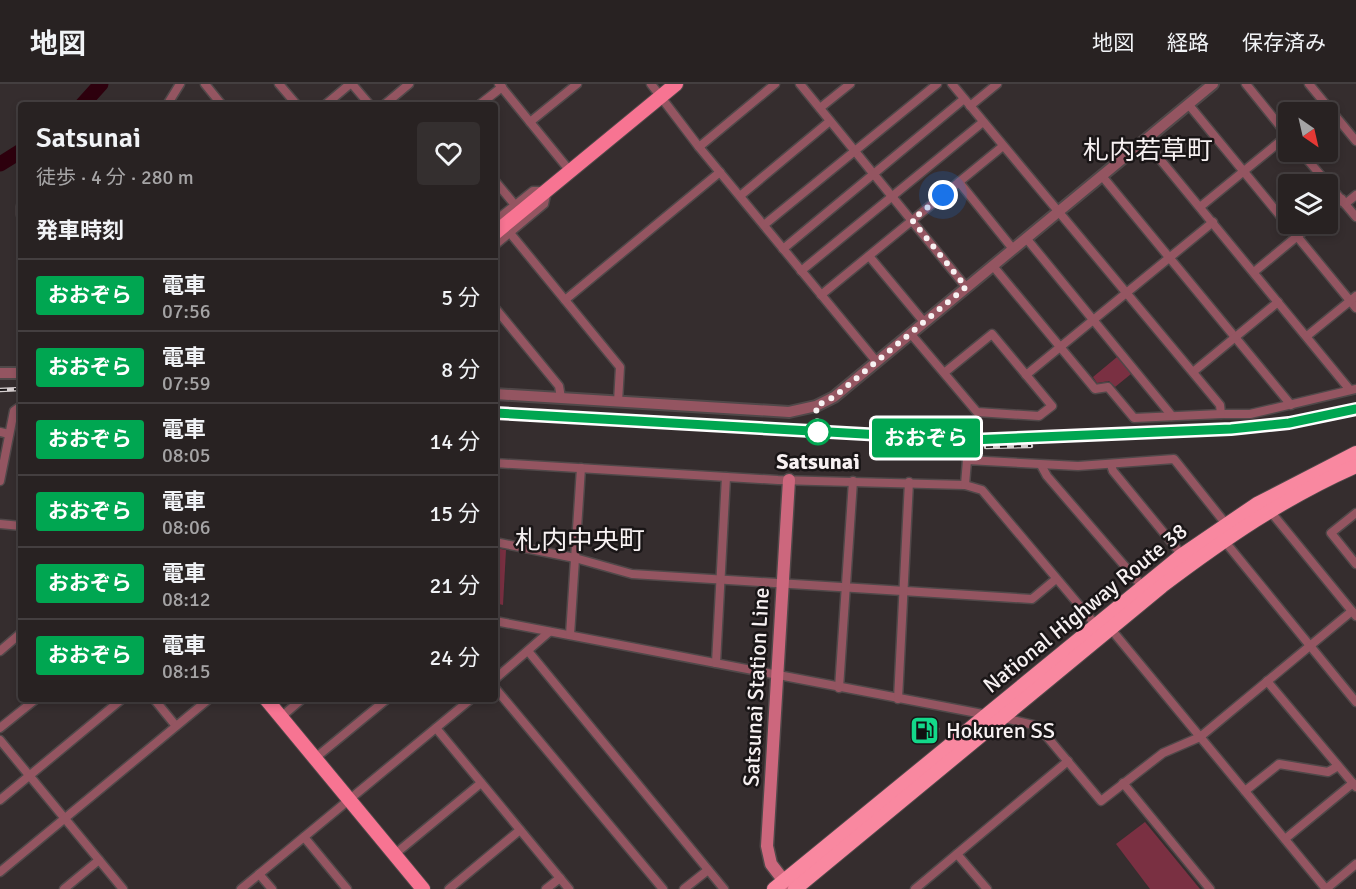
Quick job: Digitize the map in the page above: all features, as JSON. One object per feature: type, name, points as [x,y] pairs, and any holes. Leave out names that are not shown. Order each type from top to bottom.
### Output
[{"type":"highway","name":"National Highway Route 38","points":[[786,887],[985,715],[1182,555],[1222,532],[1300,479],[1356,453]]},
{"type":"highway","name":"National Highway Route 38","points":[[786,887],[1001,717],[1222,532],[1270,511],[1356,466]]},
{"type":"main road","points":[[498,231],[676,84]]},
{"type":"main road","name":"Satsunai Station Line","points":[[786,887],[771,864],[767,846],[789,480]]},
{"type":"main road","points":[[268,702],[423,889]]},
{"type":"street","points":[[169,102],[180,84]]},
{"type":"street","points":[[204,84],[219,102]]},
{"type":"street","points":[[279,84],[294,102]]},
{"type":"street","points":[[329,102],[351,84],[367,102]]},
{"type":"street","points":[[388,102],[409,84]]},
{"type":"street","points":[[530,122],[576,84]]},
{"type":"street","points":[[651,84],[699,147],[876,361]]},
{"type":"street","points":[[699,147],[775,84]]},
{"type":"street","points":[[800,84],[966,287]]},
{"type":"street","points":[[820,108],[850,84]]},
{"type":"street","points":[[764,225],[937,84]]},
{"type":"street","points":[[952,84],[1220,405],[1221,414]]},
{"type":"street","points":[[783,249],[873,173],[967,103],[997,84]]},
{"type":"street","points":[[498,394],[789,412],[816,406],[834,397],[1213,84]]},
{"type":"street","points":[[1246,84],[1278,124]]},
{"type":"street","points":[[1309,84],[1356,141]]},
{"type":"street","points":[[482,102],[500,85],[570,171]]},
{"type":"street","points":[[1189,105],[1354,301],[1307,336]]},
{"type":"street","points":[[740,196],[830,121]]},
{"type":"street","points":[[801,271],[983,122]]},
{"type":"street","points":[[993,266],[1095,389],[1108,387],[1134,418],[1250,414],[1353,390],[1145,141]]},
{"type":"street","points":[[1200,207],[1278,144]]},
{"type":"street","points":[[821,295],[1003,146]]},
{"type":"street","points":[[1309,162],[1356,217]]},
{"type":"street","points":[[565,300],[720,172]]},
{"type":"street","points":[[1102,176],[1291,405]]},
{"type":"street","points":[[959,182],[1013,249]]},
{"type":"street","points":[[498,185],[515,205]]},
{"type":"street","points":[[498,219],[533,191],[547,191],[544,204],[498,243]]},
{"type":"street","points":[[1338,205],[1356,195]]},
{"type":"street","points":[[1026,375],[1213,222]]},
{"type":"street","points":[[510,233],[620,367],[618,402]]},
{"type":"street","points":[[1254,272],[1300,234]]},
{"type":"street","points":[[1026,238],[1172,416]]},
{"type":"street","points":[[869,256],[924,322]]},
{"type":"street","points":[[1193,372],[1278,302]]},
{"type":"street","points":[[498,312],[559,386],[561,398]]},
{"type":"street","points":[[910,333],[977,412],[1039,416],[1052,406],[992,334],[944,373]]},
{"type":"street","points":[[0,373],[18,373]]},
{"type":"street","points":[[0,481],[5,433],[14,411],[18,408]]},
{"type":"street","points":[[965,485],[967,460],[1041,465],[1111,465],[1174,459],[1222,532],[1356,702]]},
{"type":"street","points":[[498,463],[789,480],[965,485],[982,490],[1095,624],[1110,627],[1326,889],[1356,864]]},
{"type":"street","points":[[1041,465],[1047,476],[1142,586]]},
{"type":"street","points":[[1111,465],[1113,471],[1182,555]]},
{"type":"street","points":[[570,635],[581,468]]},
{"type":"street","points":[[716,663],[726,477]]},
{"type":"street","points":[[839,688],[853,481]]},
{"type":"street","points":[[898,699],[909,482]]},
{"type":"street","points":[[498,622],[1001,717],[1038,726],[1101,801],[1163,753],[1200,737],[1310,646],[1354,614],[1270,511]]},
{"type":"street","points":[[1356,513],[1331,533],[1356,564]]},
{"type":"street","points":[[0,524],[18,526]]},
{"type":"street","points":[[498,543],[575,558],[632,574],[720,580],[902,589],[1032,599],[1056,579]]},
{"type":"street","points":[[498,676],[549,632]]},
{"type":"street","points":[[0,651],[18,636]]},
{"type":"street","points":[[528,651],[724,889]]},
{"type":"street","points":[[1268,681],[1354,785],[1285,839]]},
{"type":"street","points":[[498,692],[663,889]]},
{"type":"street","points":[[0,728],[32,702]]},
{"type":"street","points":[[0,800],[118,702]]},
{"type":"street","points":[[156,702],[176,726]]},
{"type":"street","points":[[0,872],[205,702]]},
{"type":"street","points":[[280,717],[298,702]]},
{"type":"street","points":[[314,759],[383,702]]},
{"type":"street","points":[[241,889],[467,702]]},
{"type":"street","points":[[436,728],[569,889]]},
{"type":"street","points":[[0,740],[123,889]]},
{"type":"street","points":[[915,889],[1068,761]]},
{"type":"street","points":[[1245,791],[1279,764],[1328,772],[1338,766]]},
{"type":"street","points":[[394,854],[481,783]]},
{"type":"street","points":[[1123,783],[1210,889]]},
{"type":"street","points":[[449,889],[520,831]]},
{"type":"street","points":[[304,837],[347,889]]},
{"type":"street","points":[[957,854],[987,889]]},
{"type":"street","points":[[64,889],[99,860]]},
{"type":"street","points":[[684,889],[708,870]]},
{"type":"street","points":[[259,874],[272,889]]},
{"type":"street","points":[[546,889],[560,878]]},
{"type":"shaded area","points":[[1117,357],[1131,374],[1115,387],[1109,381],[1097,383],[1093,377]]},
{"type":"shaded area","points":[[498,549],[506,550],[503,605],[498,604]]},
{"type":"shaded area","points":[[1145,822],[1200,889],[1150,889],[1116,844]]},
{"type":"building","name":"Hokuren SS","points":[[914,719],[940,728],[939,733],[933,737],[922,735],[921,742],[910,740]]},
{"type":"waterway","points":[[85,102],[101,84]]},
{"type":"waterway","points":[[0,164],[18,153]]},
{"type":"railway","points":[[0,390],[18,389]]},
{"type":"railway","points":[[498,413],[971,440],[1231,429],[1289,423],[1356,409]]},
{"type":"railway","points":[[986,447],[1031,446]]},
{"type":"train","name":"おおぞら","points":[[498,413],[971,440],[1231,429],[1289,423],[1356,409]]},
{"type":"place","name":"Satsunai","points":[[818,432]]},
{"type":"place","name":"Hokuren SS","points":[[925,730]]},
{"type":"district","name":"札内若草町","points":[[1148,151]]},
{"type":"district","name":"札内中央町","points":[[580,541]]},
{"type":"route","points":[[818,432],[816,406],[834,397],[966,287],[912,220],[943,195]]}]
